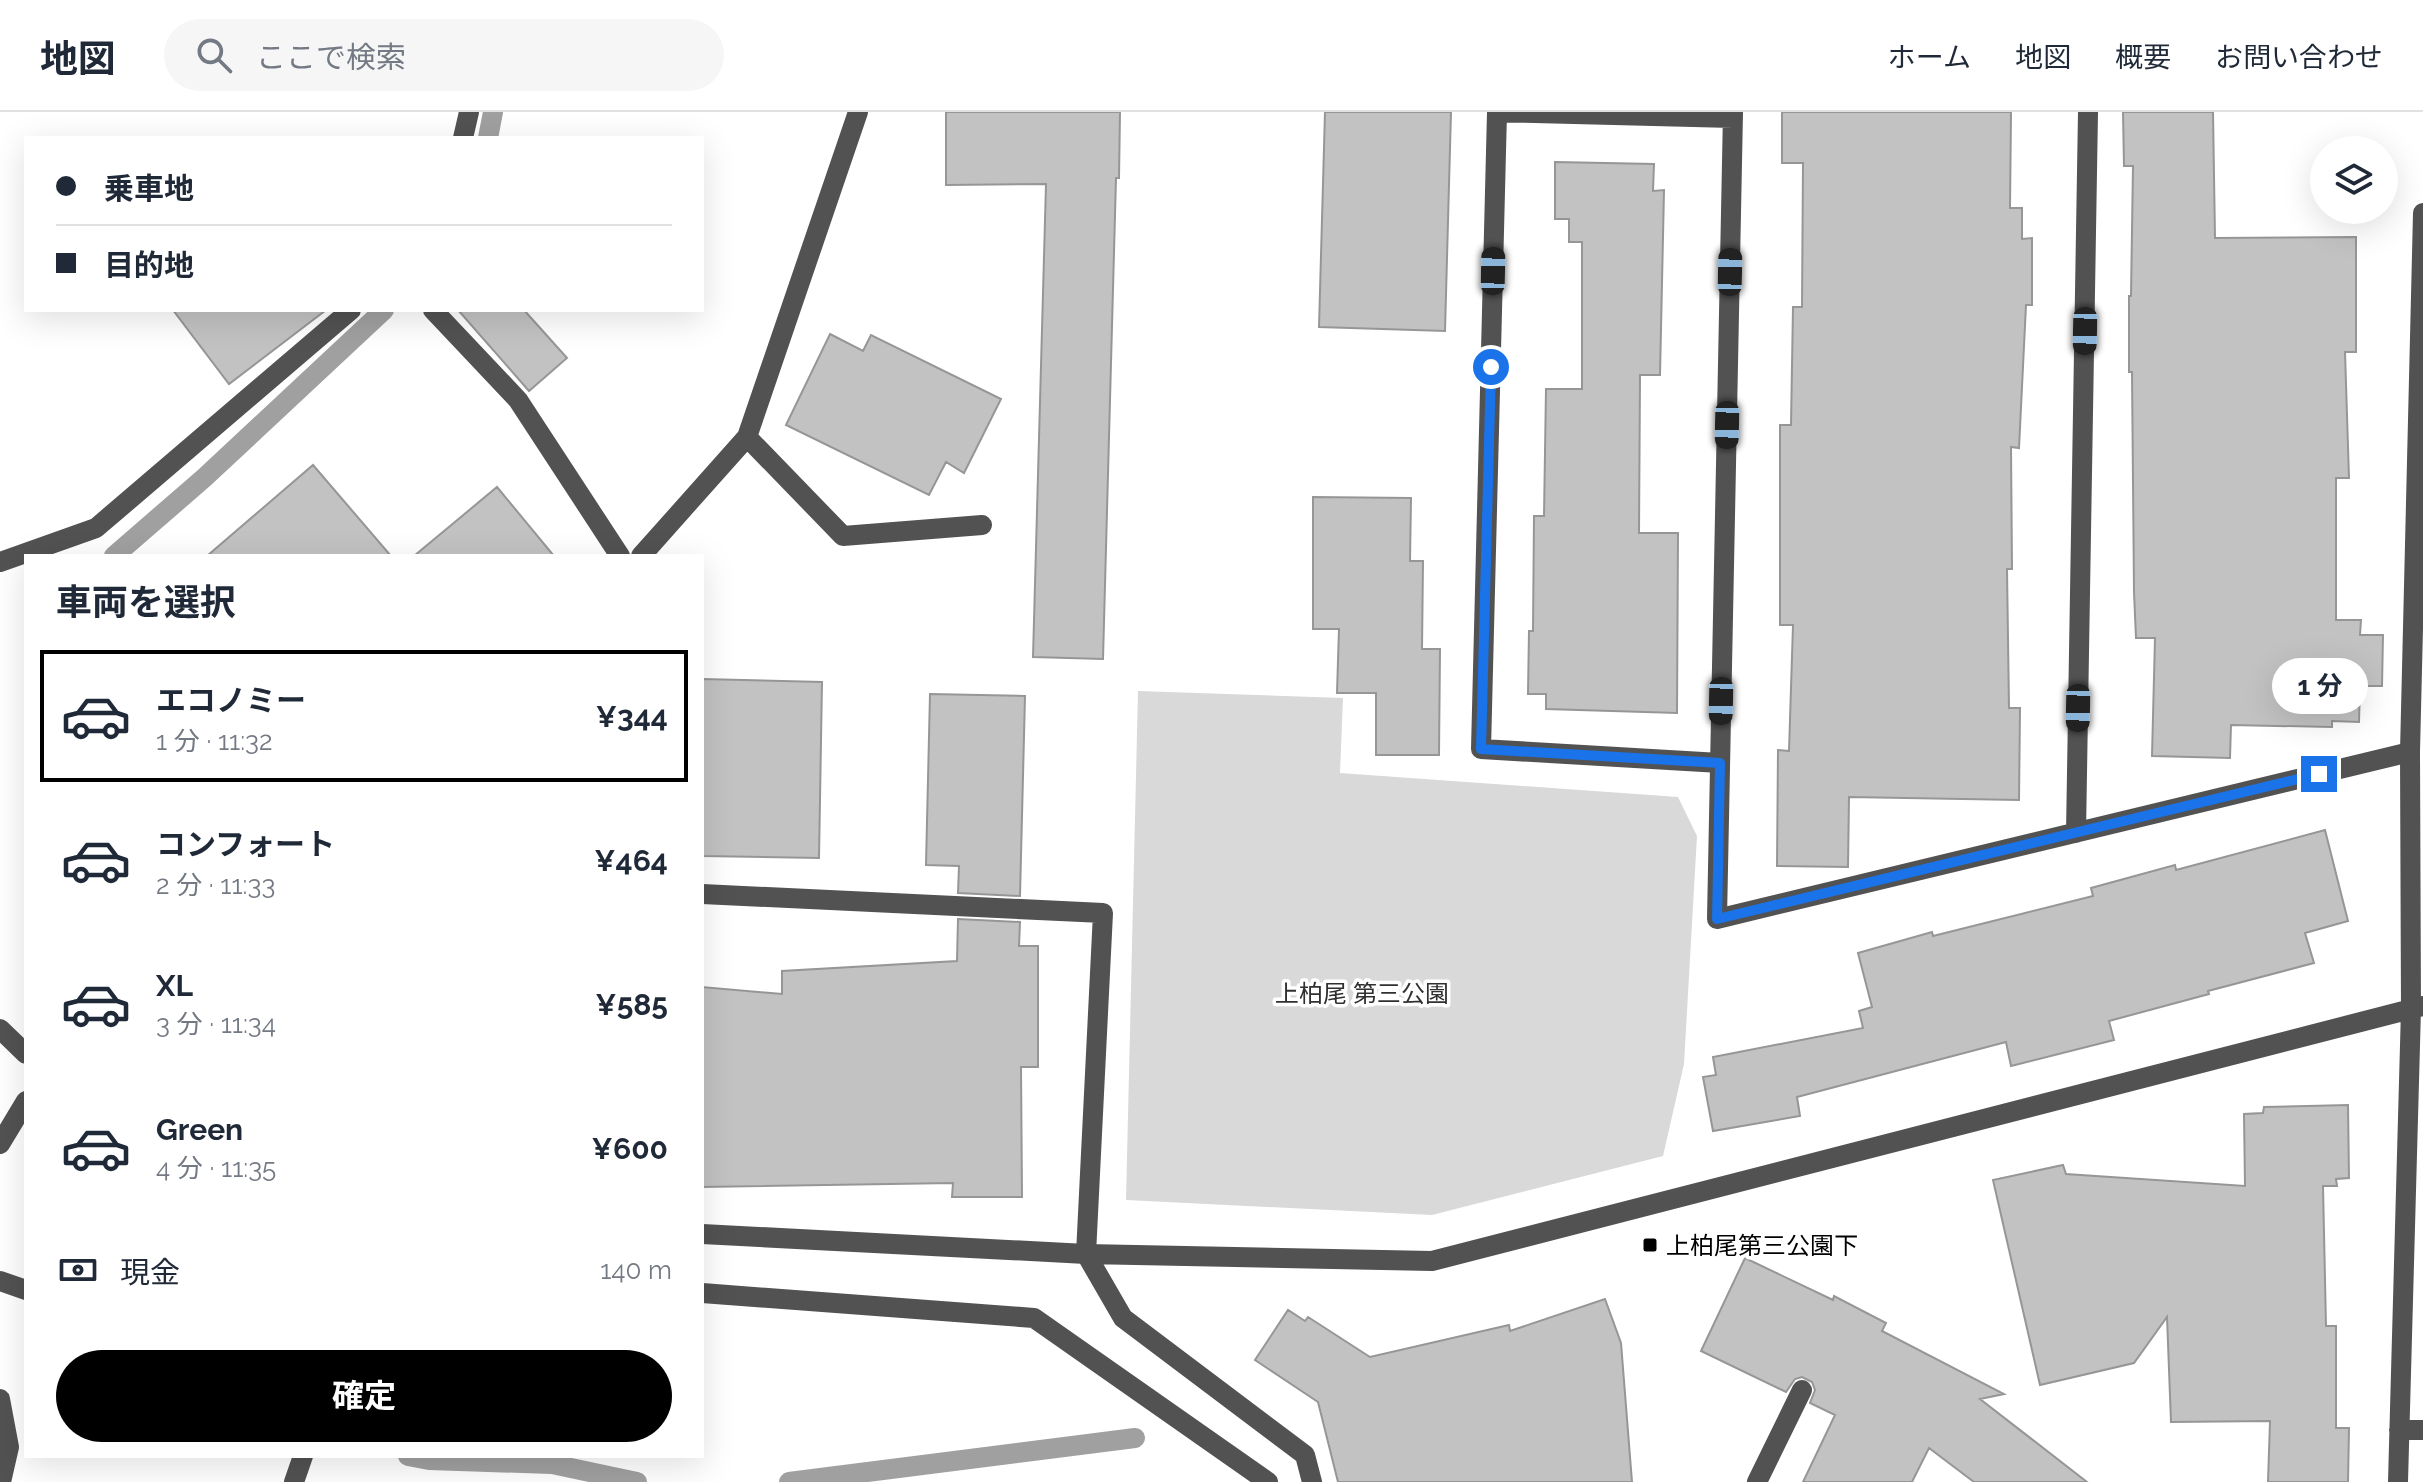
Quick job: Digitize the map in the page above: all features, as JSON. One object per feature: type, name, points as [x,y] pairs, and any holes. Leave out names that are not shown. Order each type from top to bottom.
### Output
[{"type":"street","points":[[463,136],[469,112]]},
{"type":"street","points":[[643,554],[747,437],[858,112]]},
{"type":"street","points":[[1720,763],[1481,749],[1497,112],[1733,115],[1717,919],[2410,752]]},
{"type":"street","points":[[2076,833],[2088,112]]},
{"type":"street","points":[[2398,1482],[2417,1008],[2410,752],[2423,213]]},
{"type":"street","points":[[0,562],[96,528],[349,312]]},
{"type":"street","points":[[435,312],[518,400],[619,554]]},
{"type":"street","points":[[747,437],[843,536],[982,525]]},
{"type":"street","points":[[704,894],[1103,913],[1086,1254],[1123,1318],[1305,1455],[1312,1482]]},
{"type":"street","points":[[704,1234],[1086,1254],[1432,1261],[2417,1008]]},
{"type":"street","points":[[0,1029],[24,1052]]},
{"type":"street","points":[[0,1144],[24,1104]]},
{"type":"street","points":[[0,1281],[24,1289]]},
{"type":"street","points":[[704,1293],[1034,1318],[1268,1482]]},
{"type":"street","points":[[1757,1482],[1802,1390]]},
{"type":"street","points":[[0,1399],[9,1447],[1,1482]]},
{"type":"street","points":[[2399,1430],[2423,1430]]},
{"type":"street","points":[[294,1482],[302,1458]]},
{"type":"green space","name":"上柏尾 第三公園","points":[[1138,691],[1343,698],[1340,773],[1678,797],[1697,836],[1684,1064],[1663,1156],[1432,1215],[1126,1200]]},
{"type":"building","points":[[946,112],[1120,112],[1103,659],[1033,657],[1046,184],[946,185]]},
{"type":"building","points":[[1325,112],[1451,112],[1445,331],[1319,327]]},
{"type":"building","points":[[1782,112],[2011,112],[2010,208],[2022,208],[2022,239],[2032,238],[2032,305],[2026,305],[2019,448],[2011,447],[2012,569],[2007,569],[2009,708],[2020,708],[2019,800],[1849,797],[1848,867],[1777,866],[1778,750],[1789,751],[1793,625],[1780,625],[1780,425],[1791,425],[1793,307],[1802,307],[1803,163],[1782,163]]},
{"type":"building","points":[[2123,112],[2213,112],[2215,238],[2356,237],[2356,352],[2345,352],[2349,478],[2336,478],[2336,620],[2361,620],[2360,635],[2383,635],[2382,686],[2360,686],[2359,722],[2332,721],[2332,727],[2231,725],[2230,758],[2152,756],[2155,638],[2136,638],[2132,372],[2129,372],[2133,166],[2124,166]]},
{"type":"building","points":[[1555,162],[1654,164],[1653,191],[1664,190],[1660,375],[1640,375],[1639,533],[1678,533],[1677,713],[1546,709],[1546,694],[1528,694],[1529,631],[1533,631],[1534,516],[1544,516],[1546,389],[1582,389],[1582,242],[1569,242],[1569,219],[1555,219]]},
{"type":"building","points":[[175,312],[323,312],[229,384]]},
{"type":"building","points":[[460,312],[526,312],[567,358],[529,391]]},
{"type":"building","points":[[830,334],[863,351],[871,335],[1001,399],[964,473],[946,462],[929,495],[786,425]]},
{"type":"building","points":[[313,465],[389,554],[209,554]]},
{"type":"building","points":[[497,487],[552,554],[416,554]]},
{"type":"building","points":[[1313,497],[1411,498],[1410,561],[1423,561],[1422,649],[1440,649],[1439,755],[1376,755],[1376,693],[1337,693],[1339,629],[1313,629]]},
{"type":"building","points":[[704,679],[822,682],[819,858],[704,856]]},
{"type":"building","points":[[930,694],[1025,696],[1020,896],[958,893],[959,866],[926,865]]},
{"type":"building","points":[[2325,830],[2348,921],[2305,933],[2314,963],[2109,1021],[2114,1040],[2011,1066],[2006,1042],[1797,1097],[1800,1116],[1713,1131],[1703,1077],[1716,1075],[1713,1057],[1863,1028],[1859,1011],[1872,1007],[1858,953],[1932,932],[1933,936],[2093,896],[2091,888],[2175,865],[2176,870]]},
{"type":"building","points":[[958,919],[1020,922],[1019,946],[1038,946],[1038,1067],[1021,1067],[1022,1197],[952,1197],[953,1183],[704,1187],[704,987],[782,994],[782,971],[957,961]]},
{"type":"building","points":[[2348,1105],[2349,1178],[2336,1179],[2337,1186],[2323,1186],[2326,1326],[2336,1326],[2336,1428],[2349,1428],[2348,1482],[2268,1482],[2270,1421],[2171,1422],[2167,1317],[2134,1363],[2040,1385],[1993,1180],[2063,1165],[2066,1174],[2245,1186],[2244,1114],[2263,1113],[2264,1107]]},
{"type":"building","points":[[1745,1258],[1833,1300],[1834,1296],[1886,1323],[1882,1331],[2004,1394],[1980,1399],[2087,1482],[1974,1482],[1929,1448],[1912,1482],[1803,1482],[1835,1415],[1810,1403],[1815,1390],[1812,1382],[1802,1377],[1795,1379],[1786,1392],[1701,1351]]},
{"type":"building","points":[[1605,1299],[1621,1343],[1632,1482],[1338,1482],[1318,1402],[1255,1360],[1288,1310],[1305,1321],[1308,1317],[1370,1357],[1509,1325],[1510,1331]]},
{"type":"waterway","points":[[488,136],[493,112]]},
{"type":"waterway","points":[[116,554],[204,478],[382,312]]},
{"type":"waterway","points":[[789,1482],[1135,1438]]},
{"type":"waterway","points":[[418,1458],[552,1464],[637,1482]]},
{"type":"place","name":"上柏尾第三公園下","points":[[1650,1245]]},
{"type":"route","points":[[1491,367],[1481,749],[1720,763],[1717,919],[2319,774]]}]
